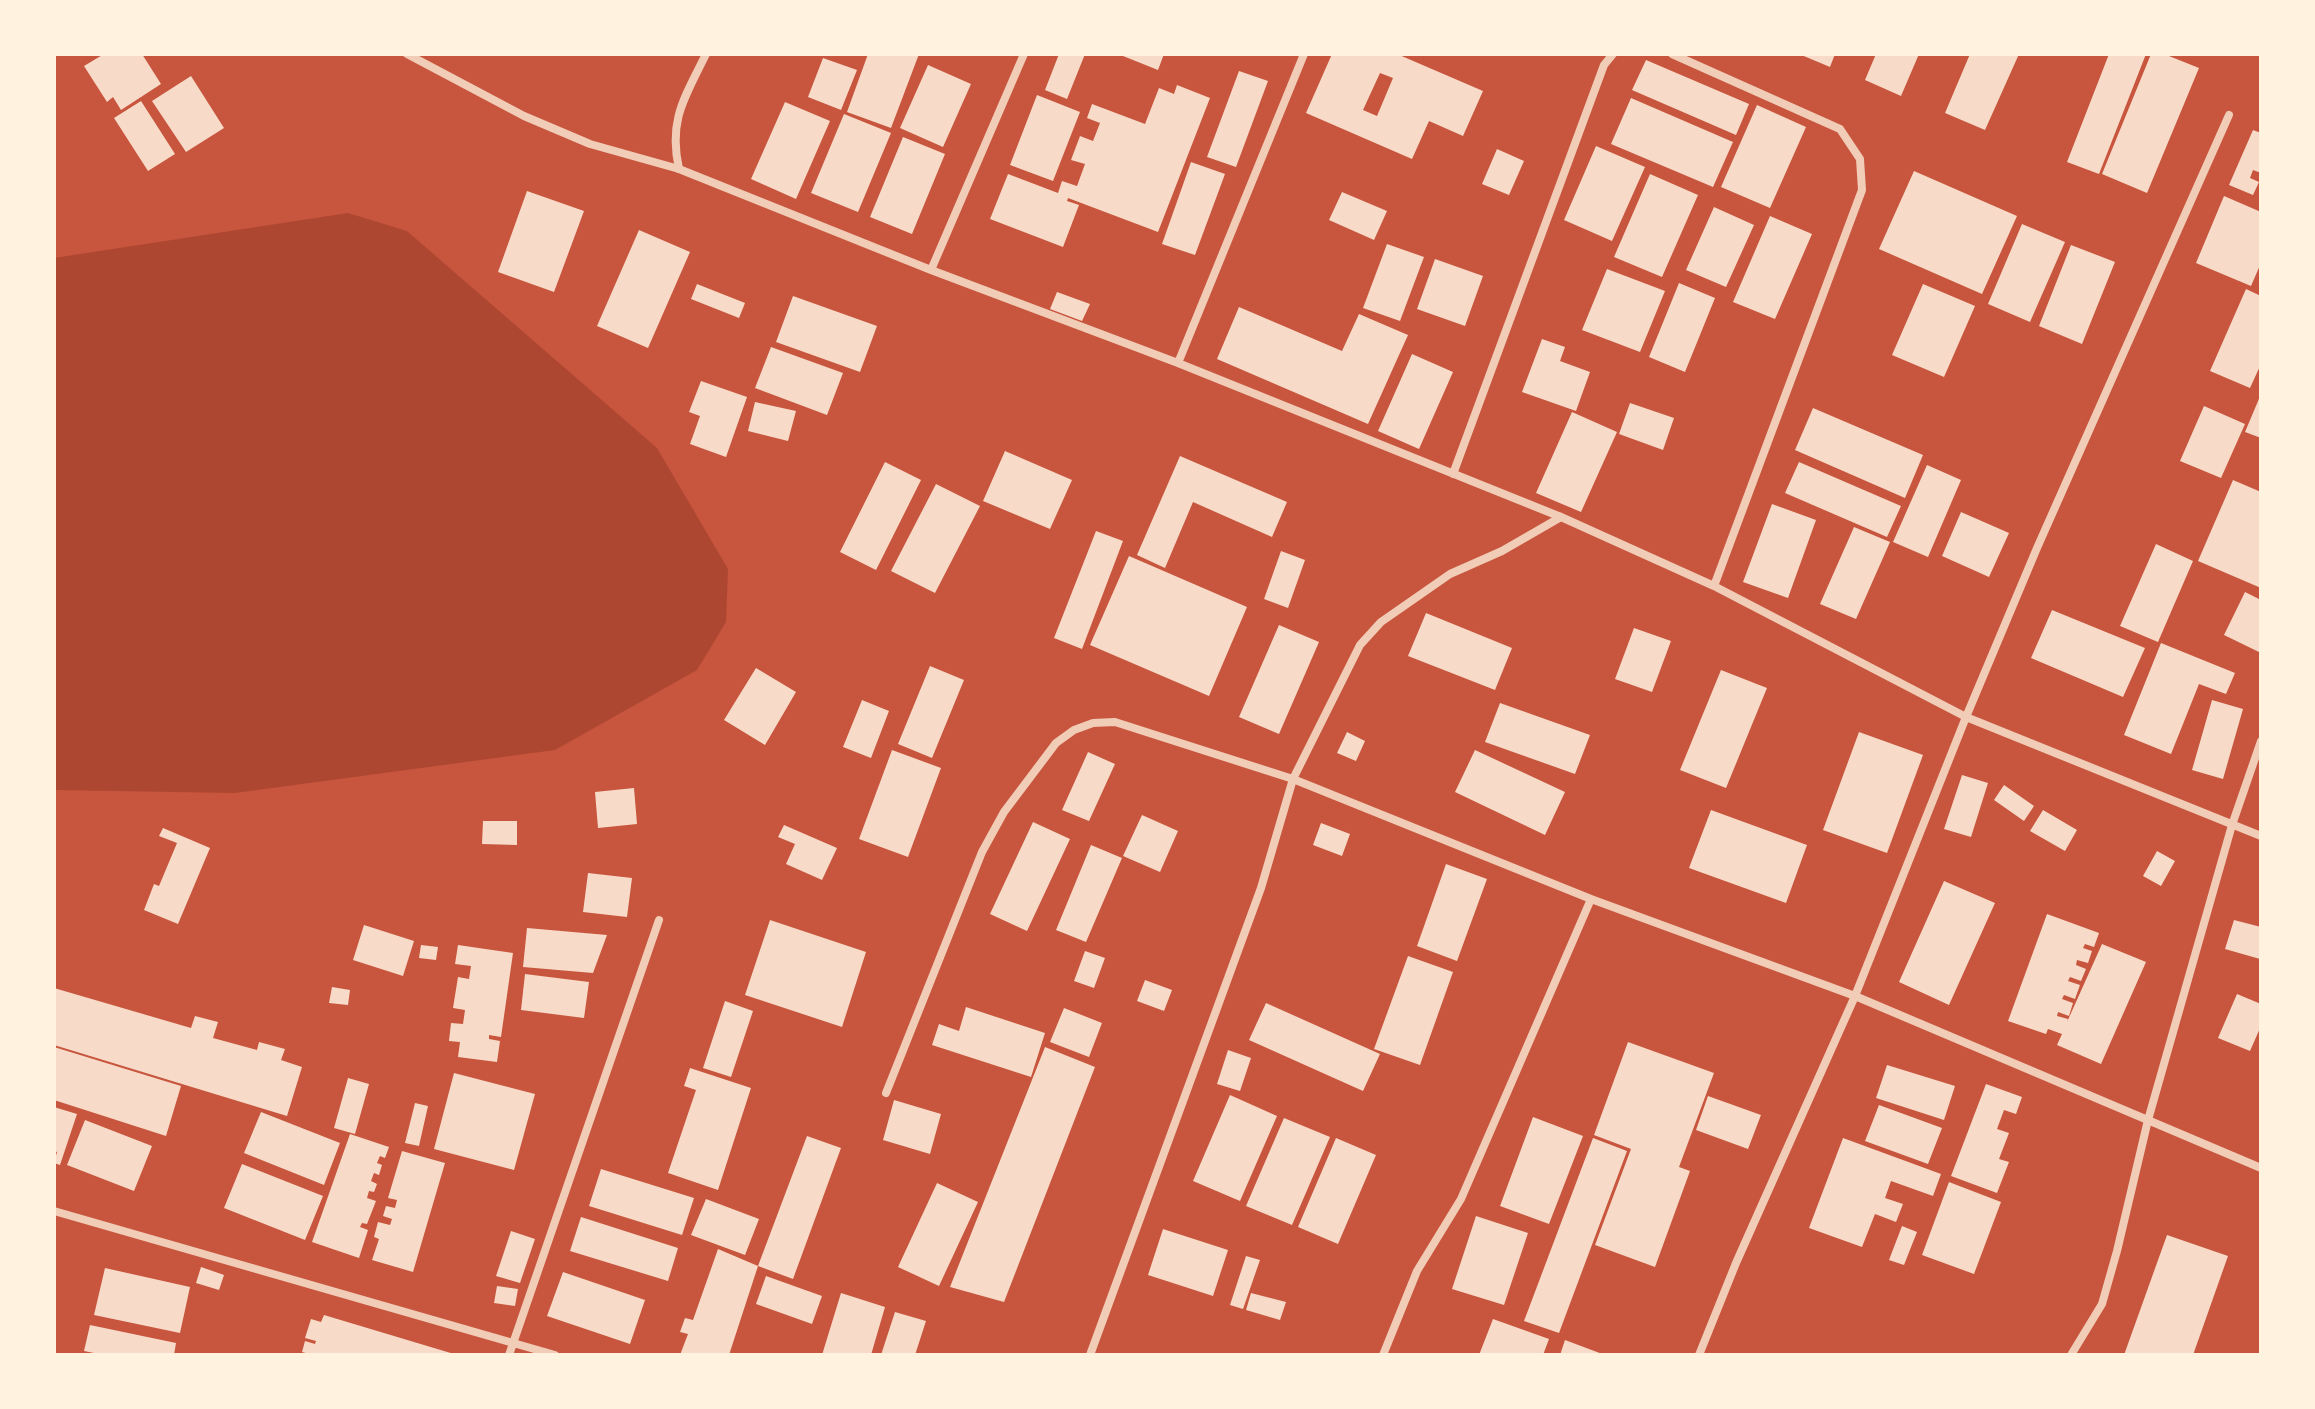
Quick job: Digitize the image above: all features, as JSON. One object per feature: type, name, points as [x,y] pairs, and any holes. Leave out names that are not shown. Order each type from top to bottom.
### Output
[{"type":"street","points":[[408,54],[524,116],[590,144],[679,169],[931,270],[1178,363],[1561,517],[1714,586],[1966,717],[2261,836]]},
{"type":"street","points":[[679,169],[674,147],[675,124],[706,54]]},
{"type":"street","points":[[931,270],[1024,54]]},
{"type":"street","points":[[1178,363],[1304,54]]},
{"type":"street","points":[[1453,474],[1604,65],[1613,54]]},
{"type":"street","points":[[1672,54],[1840,129],[1860,159],[1862,190],[1714,586]]},
{"type":"street","points":[[1699,1355],[1736,1263],[1855,996],[2037,548],[2229,115]]},
{"type":"street","points":[[1090,1355],[1261,888],[1293,779],[1360,645],[1381,622],[1450,574],[1502,551],[1561,517]]},
{"type":"street","points":[[886,1093],[982,852],[1004,812],[1056,743],[1074,730],[1093,723],[1115,722],[1293,779],[1591,899],[1855,996],[2261,1168]]},
{"type":"street","points":[[2071,1355],[2102,1304],[2148,1120],[2232,825],[2261,741]]},
{"type":"street","points":[[1383,1355],[1417,1271],[1461,1199],[1591,899]]},
{"type":"street","points":[[509,1355],[659,920]]},
{"type":"street","points":[[54,1211],[555,1355]]},
{"type":"shaded area","points":[[348,213],[407,231],[657,448],[728,569],[726,622],[697,670],[555,750],[235,793],[54,790],[54,258]]},
{"type":"building","points":[[104,54],[142,54],[161,84],[121,110],[113,97],[107,102],[84,66]]},
{"type":"building","points":[[868,54],[919,54],[891,128],[847,112]]},
{"type":"building","points":[[1059,54],[1085,54],[1067,99],[1045,90]]},
{"type":"building","points":[[1118,54],[1164,54],[1158,70]]},
{"type":"building","points":[[1332,54],[1397,54],[1483,91],[1463,136],[1429,121],[1412,159],[1306,113]],"holes":[[[1380,73],[1393,78],[1377,116],[1363,110]]]},
{"type":"building","points":[[1799,54],[1835,54],[1830,67]]},
{"type":"building","points":[[1876,54],[1919,54],[1901,96],[1865,80]]},
{"type":"building","points":[[1970,54],[2019,54],[1985,130],[1945,113]]},
{"type":"building","points":[[2109,54],[2146,54],[2099,174],[2067,162]]},
{"type":"building","points":[[2151,54],[2164,54],[2199,68],[2147,193],[2102,174]]},
{"type":"building","points":[[823,58],[857,70],[841,110],[808,97]]},
{"type":"building","points":[[1646,60],[1749,104],[1736,135],[1632,90]]},
{"type":"building","points":[[928,65],[971,84],[943,147],[900,128]]},
{"type":"building","points":[[1239,71],[1268,81],[1236,167],[1207,157]]},
{"type":"building","points":[[191,76],[224,128],[186,152],[152,101]]},
{"type":"building","points":[[1177,85],[1210,98],[1158,232],[1068,198],[1067,201],[1079,205],[1063,247],[990,219],[1008,174],[1058,193],[1062,181],[1077,186],[1085,164],[1071,160],[1080,136],[1093,141],[1100,123],[1087,118],[1092,104],[1145,124],[1159,88],[1174,94]]},
{"type":"building","points":[[1037,95],[1080,112],[1053,181],[1010,165]]},
{"type":"building","points":[[1631,98],[1733,142],[1713,187],[1611,144]]},
{"type":"building","points":[[141,101],[175,154],[148,171],[114,118]]},
{"type":"building","points":[[785,102],[830,121],[796,199],[751,179]]},
{"type":"building","points":[[1757,105],[1806,127],[1770,208],[1721,187]]},
{"type":"building","points":[[844,114],[891,133],[858,212],[811,193]]},
{"type":"building","points":[[2253,130],[2261,133],[2261,173],[2253,170],[2250,178],[2259,182],[2253,195],[2229,185]]},
{"type":"building","points":[[903,137],[945,154],[912,234],[870,217]]},
{"type":"building","points":[[1596,146],[1645,167],[1612,241],[1564,220]]},
{"type":"building","points":[[1497,149],[1524,161],[1509,195],[1482,184]]},
{"type":"building","points":[[1191,162],[1225,174],[1195,255],[1162,244]]},
{"type":"building","points":[[1914,171],[2017,216],[1982,294],[1879,249]]},
{"type":"building","points":[[1650,174],[1698,195],[1662,277],[1614,257]]},
{"type":"building","points":[[527,191],[584,211],[554,292],[498,272]]},
{"type":"building","points":[[1342,192],[1387,211],[1374,240],[1329,220]]},
{"type":"building","points":[[2224,196],[2261,212],[2261,263],[2251,286],[2196,263]]},
{"type":"building","points":[[1714,207],[1754,225],[1726,287],[1686,270]]},
{"type":"building","points":[[1770,216],[1812,234],[1775,319],[1733,302]]},
{"type":"building","points":[[2022,224],[2065,242],[2030,322],[1988,304]]},
{"type":"building","points":[[639,230],[690,252],[648,348],[597,326]]},
{"type":"building","points":[[1387,244],[1424,257],[1400,321],[1363,308]]},
{"type":"building","points":[[2071,245],[2115,262],[2082,344],[2039,326]]},
{"type":"building","points":[[1435,259],[1483,276],[1465,326],[1417,309]]},
{"type":"building","points":[[1607,269],[1665,291],[1640,352],[1582,330]]},
{"type":"building","points":[[1679,283],[1715,298],[1685,372],[1649,357]]},
{"type":"building","points":[[697,284],[745,303],[739,318],[691,299]]},
{"type":"building","points":[[1923,284],[1975,306],[1944,377],[1892,355]]},
{"type":"building","points":[[2246,289],[2261,296],[2261,364],[2250,388],[2210,371]]},
{"type":"building","points":[[1057,292],[1090,304],[1082,321],[1050,309]]},
{"type":"building","points":[[793,296],[877,326],[860,372],[776,342]]},
{"type":"building","points":[[1239,307],[1342,351],[1359,314],[1408,335],[1368,424],[1217,359]]},
{"type":"building","points":[[1542,339],[1565,347],[1560,361],[1590,372],[1576,411],[1522,392]]},
{"type":"building","points":[[771,347],[843,373],[827,415],[755,388]]},
{"type":"building","points":[[1412,354],[1453,372],[1419,449],[1378,431]]},
{"type":"building","points":[[701,381],[747,397],[726,457],[690,444],[700,416],[689,412]]},
{"type":"building","points":[[2261,394],[2261,438],[2245,432]]},
{"type":"building","points":[[755,402],[796,411],[788,441],[748,431]]},
{"type":"building","points":[[1630,403],[1674,418],[1663,450],[1619,434]]},
{"type":"building","points":[[2204,406],[2245,424],[2221,478],[2180,461]]},
{"type":"building","points":[[1813,408],[1923,455],[1905,498],[1795,450]]},
{"type":"building","points":[[1572,412],[1617,432],[1581,512],[1536,493]]},
{"type":"building","points":[[1005,451],[1072,480],[1050,529],[983,501]]},
{"type":"building","points":[[1180,456],[1287,502],[1272,537],[1193,502],[1165,568],[1137,555]]},
{"type":"building","points":[[885,462],[921,480],[876,570],[840,552]]},
{"type":"building","points":[[1799,462],[1901,506],[1887,537],[1785,493]]},
{"type":"building","points":[[1927,465],[1961,480],[1928,557],[1893,542]]},
{"type":"building","points":[[2233,480],[2261,492],[2261,588],[2198,561]]},
{"type":"building","points":[[936,484],[980,506],[935,593],[891,571]]},
{"type":"building","points":[[1772,504],[1816,520],[1788,598],[1743,582]]},
{"type":"building","points":[[1961,512],[2009,533],[1989,577],[1942,556]]},
{"type":"building","points":[[1854,527],[1890,542],[1856,619],[1820,604]]},
{"type":"building","points":[[1096,531],[1123,541],[1082,649],[1054,638]]},
{"type":"building","points":[[2156,544],[2193,561],[2158,642],[2120,626]]},
{"type":"building","points":[[1281,551],[1305,560],[1288,608],[1264,599]]},
{"type":"building","points":[[1129,556],[1247,607],[1209,696],[1090,645]]},
{"type":"building","points":[[2245,592],[2261,600],[2261,653],[2224,635]]},
{"type":"building","points":[[2052,610],[2145,648],[2123,697],[2031,658]]},
{"type":"building","points":[[1426,613],[1512,648],[1495,690],[1408,656]]},
{"type":"building","points":[[1279,625],[1319,642],[1279,734],[1239,717]]},
{"type":"building","points":[[1634,628],[1671,641],[1652,692],[1615,679]]},
{"type":"building","points":[[2161,643],[2235,673],[2226,694],[2199,684],[2171,754],[2124,735]]},
{"type":"building","points":[[930,666],[964,680],[932,758],[898,744]]},
{"type":"building","points":[[756,668],[796,692],[765,745],[724,720]]},
{"type":"building","points":[[1721,670],[1767,688],[1726,788],[1680,770]]},
{"type":"building","points":[[862,700],[889,711],[871,758],[843,747]]},
{"type":"building","points":[[2212,700],[2243,709],[2223,779],[2192,770]]},
{"type":"building","points":[[1500,703],[1590,735],[1575,774],[1485,742]]},
{"type":"building","points":[[1347,732],[1365,741],[1356,761],[1337,753]]},
{"type":"building","points":[[1859,732],[1923,755],[1887,853],[1823,830]]},
{"type":"building","points":[[892,750],[941,768],[908,857],[859,839]]},
{"type":"building","points":[[1475,750],[1565,792],[1545,835],[1455,792]]},
{"type":"building","points":[[1088,752],[1115,764],[1089,821],[1062,810]]},
{"type":"building","points":[[1962,775],[1988,783],[1971,837],[1944,829]]},
{"type":"building","points":[[2004,785],[2034,806],[2024,821],[1994,800]]},
{"type":"building","points":[[634,788],[637,824],[598,828],[595,792]]},
{"type":"building","points":[[1711,810],[1807,845],[1786,903],[1689,868]]},
{"type":"building","points":[[2043,810],[2077,830],[2065,851],[2030,831]]},
{"type":"building","points":[[1142,815],[1178,831],[1160,872],[1123,856]]},
{"type":"building","points":[[483,821],[517,821],[517,845],[482,844]]},
{"type":"building","points":[[1033,822],[1070,839],[1027,931],[990,914]]},
{"type":"building","points":[[1321,823],[1350,834],[1342,856],[1313,845]]},
{"type":"building","points":[[784,825],[837,848],[822,880],[786,864],[795,844],[778,837]]},
{"type":"building","points":[[163,828],[210,848],[178,924],[144,910],[154,884],[159,886],[177,843],[159,836]]},
{"type":"building","points":[[1091,845],[1122,858],[1086,942],[1056,930]]},
{"type":"building","points":[[2157,851],[2175,861],[2161,886],[2143,876]]},
{"type":"building","points":[[1446,864],[1487,879],[1457,961],[1417,946]]},
{"type":"building","points":[[588,873],[632,878],[627,917],[583,912]]},
{"type":"building","points":[[1944,881],[1995,903],[1949,1005],[1899,982]]},
{"type":"building","points":[[2047,914],[2099,933],[2094,947],[2085,944],[2083,948],[2092,951],[2088,963],[2077,960],[2076,965],[2086,969],[2081,981],[2070,977],[2068,981],[2080,985],[2075,999],[2064,995],[2062,999],[2073,1003],[2069,1016],[2058,1012],[2057,1016],[2068,1019],[2067,1022],[2102,944],[2146,962],[2101,1064],[2057,1045],[2062,1034],[2048,1029],[2046,1034],[2008,1021]]},
{"type":"building","points":[[770,920],[866,952],[842,1027],[745,995]]},
{"type":"building","points":[[2234,920],[2261,927],[2260,959],[2225,949]]},
{"type":"building","points":[[364,925],[414,941],[403,976],[353,960]]},
{"type":"building","points":[[527,928],[607,935],[593,973],[523,967]]},
{"type":"building","points":[[421,945],[438,947],[436,960],[419,958]]},
{"type":"building","points":[[458,945],[513,953],[501,1037],[489,1035],[489,1039],[500,1041],[497,1062],[458,1057],[460,1042],[449,1041],[451,1023],[463,1024],[465,1010],[453,1008],[458,977],[469,979],[471,966],[455,964]]},
{"type":"building","points":[[1085,951],[1105,958],[1094,988],[1074,981]]},
{"type":"building","points":[[1408,956],[1453,972],[1420,1065],[1374,1049]]},
{"type":"building","points":[[525,974],[589,982],[584,1018],[521,1010]]},
{"type":"building","points":[[1145,980],[1172,990],[1164,1011],[1137,1001]]},
{"type":"building","points":[[332,987],[350,990],[348,1005],[329,1003]]},
{"type":"building","points":[[54,988],[191,1028],[195,1016],[218,1022],[213,1038],[257,1050],[259,1042],[285,1049],[281,1060],[302,1067],[287,1116],[54,1045]]},
{"type":"building","points":[[2237,994],[2261,1004],[2261,1026],[2250,1051],[2218,1038]]},
{"type":"building","points":[[725,1001],[753,1011],[731,1077],[703,1068]]},
{"type":"building","points":[[1266,1003],[1380,1054],[1363,1091],[1249,1040]]},
{"type":"building","points":[[966,1007],[1045,1033],[1031,1077],[932,1045],[939,1024],[959,1031]]},
{"type":"building","points":[[1064,1008],[1102,1023],[1089,1057],[1050,1042]]},
{"type":"building","points":[[1628,1042],[1714,1073],[1679,1167],[1690,1171],[1655,1267],[1595,1245],[1631,1149],[1594,1135]]},
{"type":"building","points":[[54,1047],[181,1086],[166,1136],[54,1100]]},
{"type":"building","points":[[1045,1047],[1095,1067],[1004,1302],[950,1287]]},
{"type":"building","points":[[1228,1050],[1251,1058],[1240,1091],[1217,1084]]},
{"type":"building","points":[[1887,1065],[1955,1086],[1944,1120],[1876,1098]]},
{"type":"building","points":[[690,1068],[751,1088],[718,1190],[668,1173],[696,1090],[684,1086]]},
{"type":"building","points":[[454,1073],[535,1094],[514,1170],[434,1149]]},
{"type":"building","points":[[348,1078],[369,1084],[355,1134],[334,1128]]},
{"type":"building","points":[[1986,1084],[2022,1097],[2016,1114],[2004,1110],[1997,1129],[2009,1133],[1999,1159],[2009,1162],[1997,1193],[1951,1176]]},
{"type":"building","points":[[1230,1095],[1277,1116],[1240,1201],[1193,1181]]},
{"type":"building","points":[[1708,1096],[1761,1115],[1748,1149],[1696,1130]]},
{"type":"building","points":[[894,1100],[941,1114],[930,1154],[883,1140]]},
{"type":"building","points":[[415,1103],[428,1106],[419,1146],[405,1143]]},
{"type":"building","points":[[1879,1105],[1942,1128],[1928,1164],[1865,1141]]},
{"type":"building","points":[[54,1107],[77,1114],[60,1165],[54,1163],[57,1152],[54,1151]]},
{"type":"building","points":[[261,1112],[340,1143],[324,1185],[244,1153]]},
{"type":"building","points":[[1533,1117],[1583,1136],[1549,1224],[1500,1206]]},
{"type":"building","points":[[1284,1118],[1330,1137],[1292,1225],[1246,1206]]},
{"type":"building","points":[[85,1120],[152,1146],[134,1191],[67,1165]]},
{"type":"building","points":[[350,1134],[389,1147],[385,1158],[380,1156],[377,1163],[382,1165],[379,1175],[374,1173],[371,1181],[377,1184],[374,1192],[369,1191],[367,1198],[376,1201],[367,1224],[362,1223],[360,1227],[368,1230],[359,1258],[312,1242]]},
{"type":"building","points":[[807,1136],[841,1148],[793,1279],[758,1266]]},
{"type":"building","points":[[1336,1138],[1376,1155],[1338,1244],[1298,1227]]},
{"type":"building","points":[[1593,1138],[1627,1151],[1559,1333],[1524,1321]]},
{"type":"building","points":[[1843,1138],[1941,1174],[1933,1196],[1891,1181],[1885,1198],[1903,1204],[1896,1222],[1875,1214],[1862,1247],[1809,1228]]},
{"type":"building","points":[[402,1151],[445,1163],[413,1272],[372,1260],[379,1239],[374,1237],[378,1222],[390,1225],[392,1219],[383,1216],[386,1206],[395,1208],[397,1200],[388,1198]]},
{"type":"building","points":[[242,1164],[323,1196],[305,1240],[224,1208]]},
{"type":"building","points":[[601,1169],[694,1198],[682,1235],[589,1206]]},
{"type":"building","points":[[1949,1182],[2001,1202],[1974,1274],[1922,1255]]},
{"type":"building","points":[[937,1183],[978,1202],[939,1286],[898,1267]]},
{"type":"building","points":[[706,1199],[759,1219],[745,1255],[691,1235]]},
{"type":"building","points":[[1476,1216],[1528,1233],[1504,1305],[1452,1289]]},
{"type":"building","points":[[581,1217],[678,1248],[668,1281],[570,1251]]},
{"type":"building","points":[[1902,1226],[1917,1232],[1904,1265],[1889,1260]]},
{"type":"building","points":[[1163,1229],[1228,1250],[1213,1296],[1148,1275]]},
{"type":"building","points":[[511,1231],[535,1239],[520,1283],[496,1276]]},
{"type":"building","points":[[2167,1235],[2228,1256],[2193,1355],[2124,1355]]},
{"type":"building","points":[[718,1249],[758,1266],[729,1355],[680,1355],[688,1334],[680,1332],[685,1318],[693,1320]]},
{"type":"building","points":[[1246,1256],[1260,1260],[1243,1309],[1230,1305]]},
{"type":"building","points":[[201,1267],[224,1275],[219,1290],[196,1283]]},
{"type":"building","points":[[105,1268],[190,1287],[180,1333],[94,1315]]},
{"type":"building","points":[[563,1272],[645,1300],[630,1344],[547,1316]]},
{"type":"building","points":[[766,1276],[822,1296],[812,1324],[756,1304]]},
{"type":"building","points":[[497,1286],[518,1289],[515,1306],[494,1303]]},
{"type":"building","points":[[841,1293],[885,1307],[871,1355],[822,1355]]},
{"type":"building","points":[[1251,1293],[1286,1302],[1280,1320],[1246,1310]]},
{"type":"building","points":[[895,1312],[926,1321],[915,1355],[881,1355]]},
{"type":"building","points":[[324,1315],[454,1355],[313,1355],[302,1352],[305,1341],[315,1344],[316,1341],[305,1338],[311,1319],[321,1322]]},
{"type":"building","points":[[1493,1319],[1549,1339],[1543,1355],[1479,1355]]},
{"type":"building","points":[[90,1325],[176,1343],[174,1355],[104,1355],[84,1351]]},
{"type":"building","points":[[1565,1340],[1605,1355],[1560,1355]]}]
